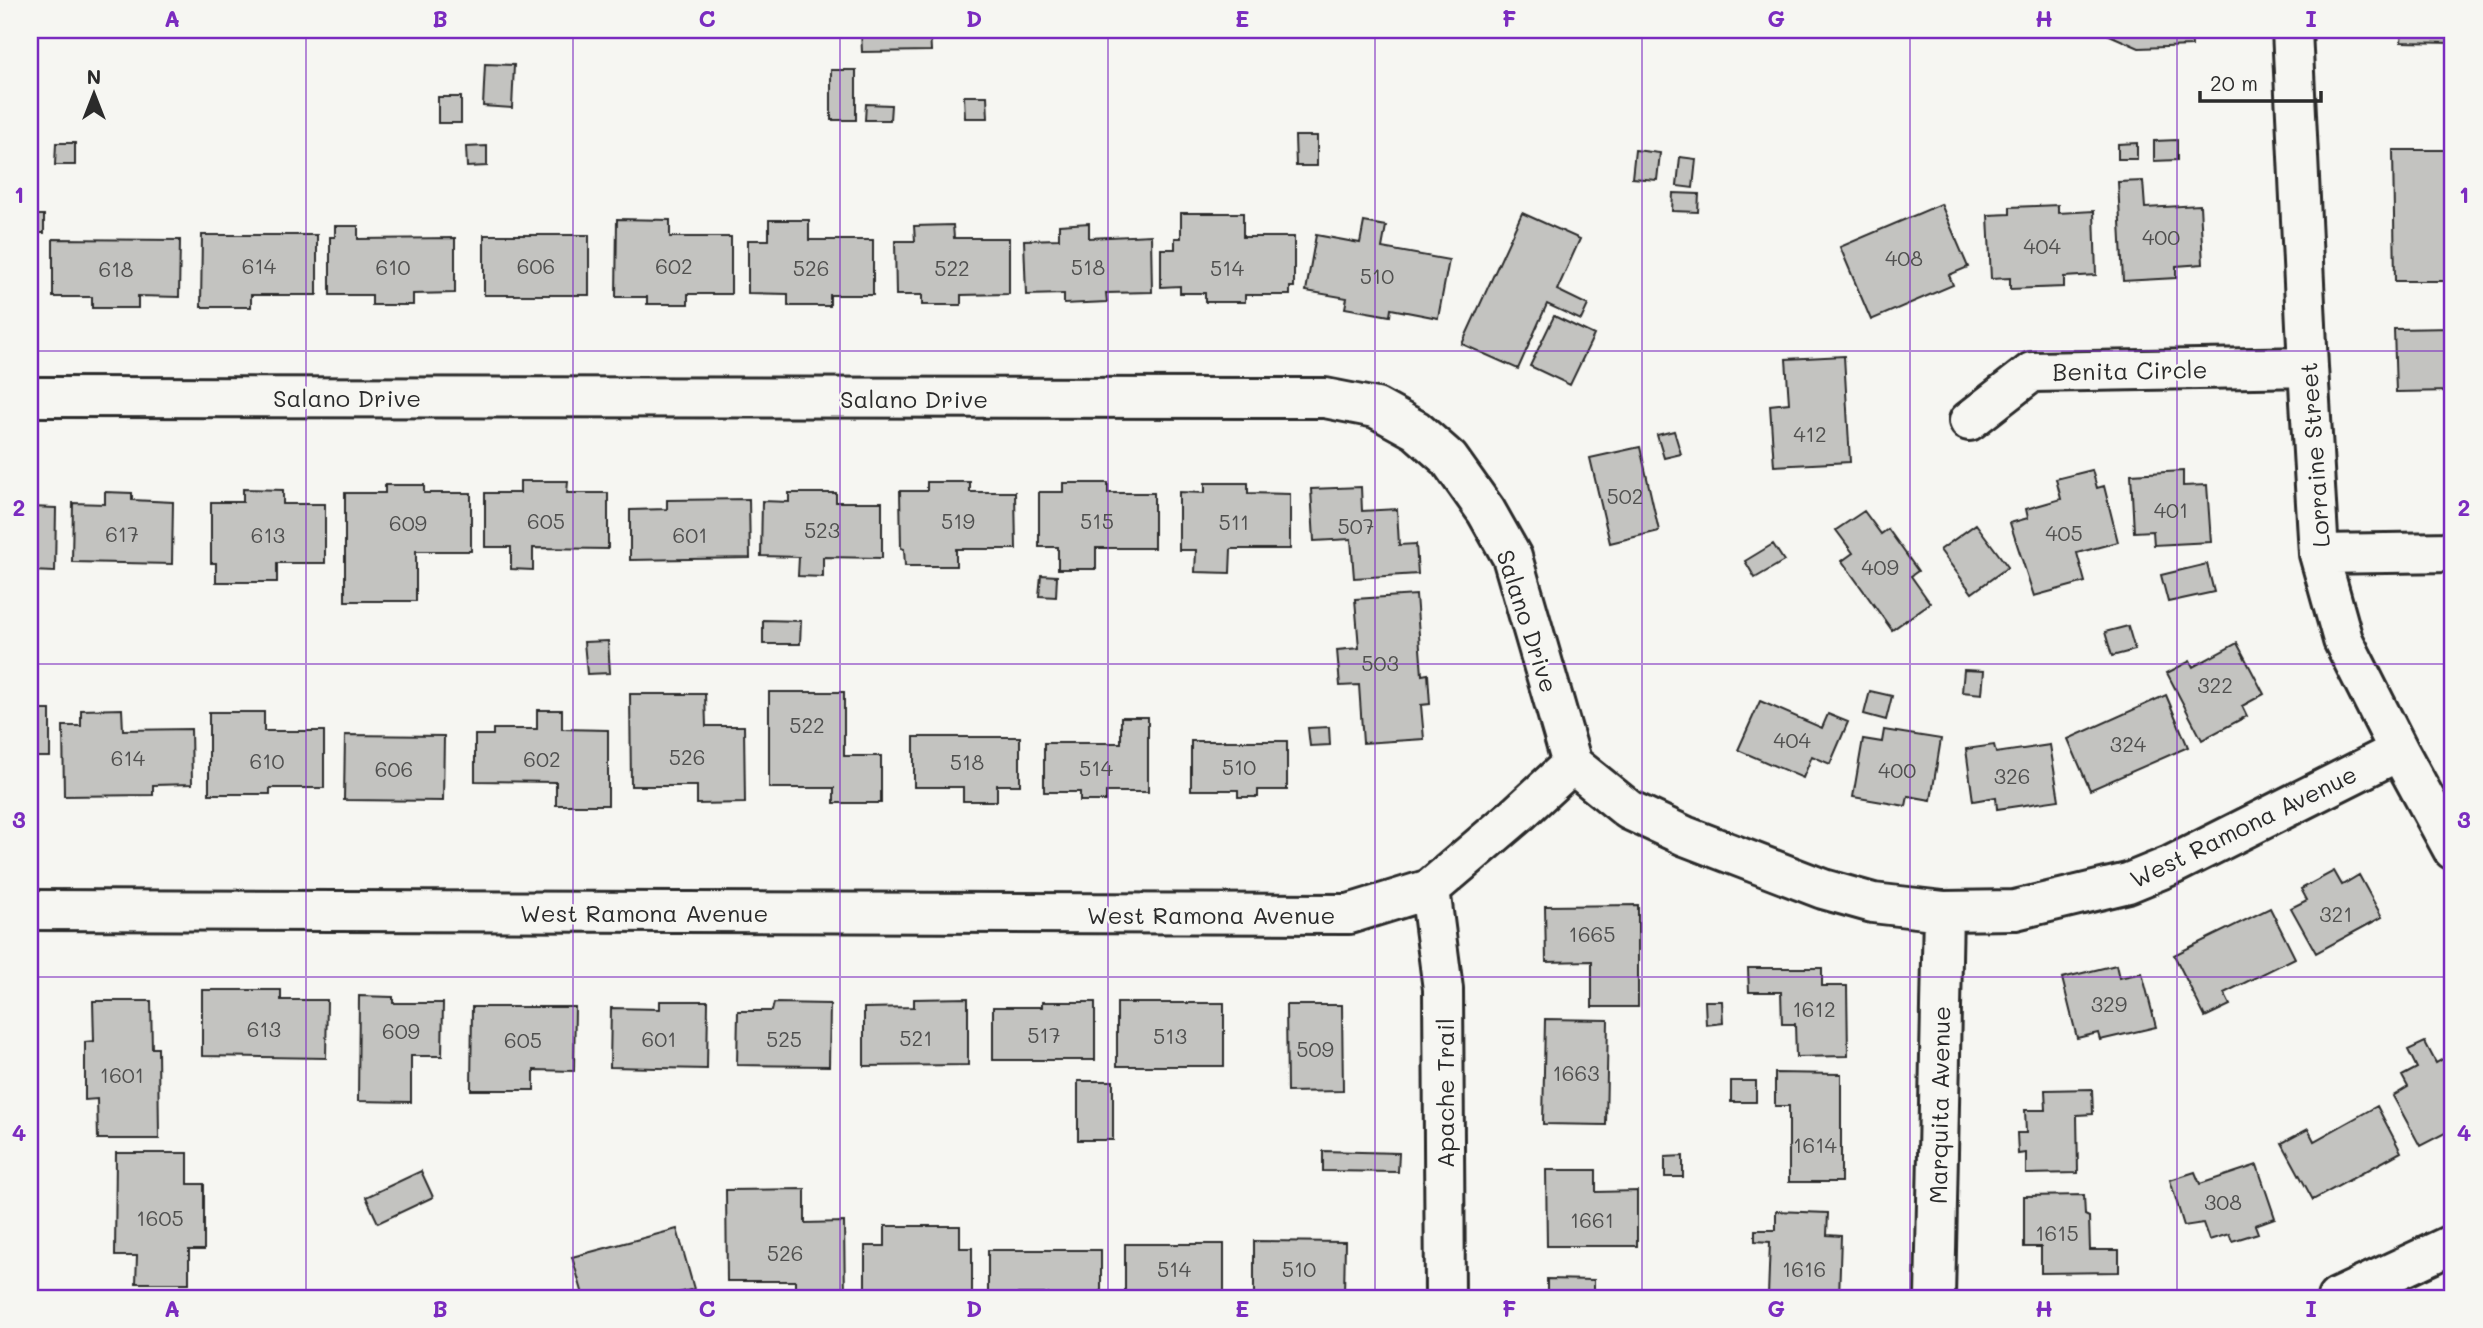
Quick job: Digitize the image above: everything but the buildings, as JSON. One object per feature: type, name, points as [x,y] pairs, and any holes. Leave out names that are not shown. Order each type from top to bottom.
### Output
[{"type":"street","name":"Lorraine Street","points":[[2292,30],[2319,554],[2343,640],[2453,850]]},
{"type":"street","name":"Benita Circle","points":[[1969,421],[2032,372],[2308,368]]},
{"type":"street","name":"Salano Drive","points":[[30,397],[1325,398],[1376,408],[1416,430],[1449,459],[1486,511],[1512,557],[1573,764]]},
{"type":"street","points":[[2319,554],[2453,552]]},
{"type":"street","name":"West Ramona Avenue","points":[[30,910],[1349,914],[1430,890],[1573,764],[1629,810],[1685,836],[1823,889],[1873,903],[1943,911],[2015,910],[2128,883],[2172,864],[2399,751]]},
{"type":"street","name":"Apache Trail","points":[[1430,890],[1443,989],[1445,1298]]},
{"type":"street","name":"Marquita Avenue","points":[[1935,1298],[1943,911]]},
{"type":"street","points":[[2337,1298],[2453,1244]]}]
